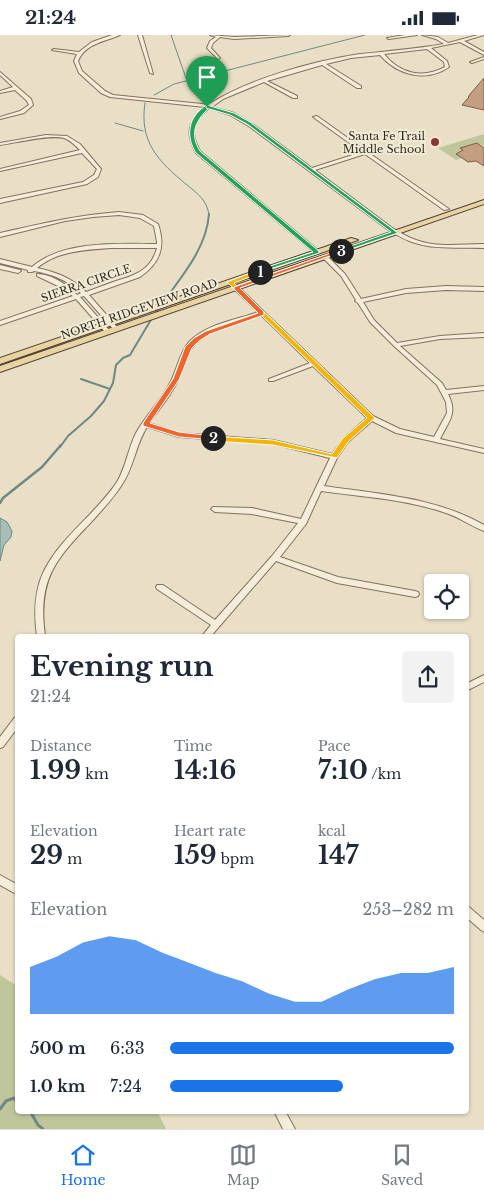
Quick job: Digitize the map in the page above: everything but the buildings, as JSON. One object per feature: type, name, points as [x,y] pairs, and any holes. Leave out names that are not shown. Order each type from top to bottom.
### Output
[{"type":"main road","name":"NORTH RIDGEVIEW ROAD","points":[[0,361],[109,327],[141,321],[317,252],[484,195]]},
{"type":"main road","name":"NORTH RIDGEVIEW ROAD","points":[[0,369],[145,311],[325,257],[484,202]]},
{"type":"street","points":[[118,35],[92,44],[80,53],[76,61],[78,69],[107,94],[124,99],[178,102],[207,107],[243,120],[409,241],[424,245],[484,246]]},
{"type":"street","points":[[140,35],[152,73]]},
{"type":"street","points":[[218,58],[209,48],[215,36],[273,39],[288,35]]},
{"type":"street","points":[[388,36],[415,35]]},
{"type":"street","points":[[424,35],[437,38],[448,44]]},
{"type":"street","points":[[317,252],[198,152],[192,143],[192,126],[200,113],[226,96],[265,81],[322,63],[381,53],[428,48],[482,35]]},
{"type":"street","points":[[388,36],[400,51]]},
{"type":"street","points":[[460,41],[484,54]]},
{"type":"street","points":[[381,53],[394,65],[409,74],[423,75],[447,67],[446,62],[428,48]]},
{"type":"street","points":[[54,50],[80,53]]},
{"type":"street","points":[[472,62],[484,59]]},
{"type":"street","points":[[322,63],[360,87]]},
{"type":"street","points":[[0,73],[31,105],[22,112],[0,118]]},
{"type":"street","points":[[265,81],[295,97]]},
{"type":"street","points":[[0,92],[16,88]]},
{"type":"street","points":[[315,117],[446,209]]},
{"type":"street","points":[[0,144],[55,135],[71,140],[99,167],[99,171],[93,178],[85,183],[0,201]]},
{"type":"street","points":[[0,170],[83,151]]},
{"type":"street","points":[[311,169],[367,153]]},
{"type":"street","points":[[0,235],[77,217],[103,215],[135,215],[149,218],[157,225],[160,238],[159,246],[115,246],[76,251],[40,262],[30,270]]},
{"type":"street","name":"SIERRA CIRCLE","points":[[0,323],[138,276],[154,262],[159,246]]},
{"type":"street","points":[[325,257],[343,275],[372,321],[440,384],[445,392],[449,402],[450,413],[436,440]]},
{"type":"street","points":[[0,261],[64,278],[85,293],[109,327]]},
{"type":"street","points":[[0,267],[30,270],[57,281],[77,296],[109,327]]},
{"type":"street","points":[[233,285],[371,418],[393,428],[484,451]]},
{"type":"street","points":[[358,301],[406,291],[446,288],[484,289]]},
{"type":"street","points":[[41,634],[39,600],[47,573],[67,544],[118,487],[145,424],[171,389],[192,343],[208,333],[262,313]]},
{"type":"street","points":[[396,345],[445,336],[484,335]]},
{"type":"street","points":[[271,380],[313,364]]},
{"type":"street","points":[[445,392],[484,388]]},
{"type":"street","points":[[208,634],[275,558],[303,522],[334,457],[346,440],[371,418]]},
{"type":"street","points":[[145,424],[179,435],[273,442],[334,457]]},
{"type":"street","points":[[320,488],[427,504],[454,513],[484,528]]},
{"type":"street","points":[[215,509],[252,511],[303,522]]},
{"type":"street","points":[[275,558],[337,580],[415,594]]},
{"type":"street","points":[[160,587],[216,625]]},
{"type":"street","points":[[469,686],[484,679]]},
{"type":"street","points":[[0,744],[15,724]]},
{"type":"street","points":[[0,880],[15,889]]},
{"type":"street","points":[[469,913],[484,927]]},
{"type":"street","points":[[281,1114],[289,1129]]},
{"type":"green space","points":[[484,134],[484,146],[477,143],[461,148],[463,150],[456,154],[462,158],[456,160],[438,148]]},
{"type":"green space","points":[[0,975],[15,984],[15,1114],[158,1114],[166,1129],[0,1129]]},
{"type":"water","points":[[0,518],[7,522],[12,531],[11,537],[4,545],[0,561]]},
{"type":"waterway","points":[[171,35],[187,81]]},
{"type":"waterway","points":[[187,81],[365,35]]},
{"type":"waterway","points":[[154,95],[174,84],[187,81]]},
{"type":"waterway","points":[[145,103],[145,129],[153,150],[167,168],[195,191],[206,205],[209,215]]},
{"type":"waterway","points":[[115,123],[143,131]]},
{"type":"waterway","points":[[155,314],[189,267],[202,242],[209,215]]},
{"type":"waterway","points":[[110,389],[116,365],[123,358],[130,355],[152,318]]},
{"type":"waterway","points":[[81,379],[110,389]]},
{"type":"waterway","points":[[60,447],[68,436],[91,416],[104,401],[110,389]]},
{"type":"waterway","points":[[0,503],[3,498],[42,467],[61,445]]},
{"type":"waterway","points":[[0,1109],[6,1101],[14,1098],[15,1100]]},
{"type":"waterway","points":[[32,1114],[38,1125],[43,1129]]},
{"type":"place","name":"Santa Fe Trail Middle School","points":[[435,142]]},
{"type":"route","points":[[207,107],[195,119],[192,126],[192,143],[198,152],[317,252],[230,282],[262,313],[310,360],[313,364],[371,418],[346,440],[334,457],[304,448],[273,442],[179,435],[145,424],[171,389],[192,343],[208,333],[262,313],[236,288],[396,233],[248,123],[232,114],[207,107]]}]
